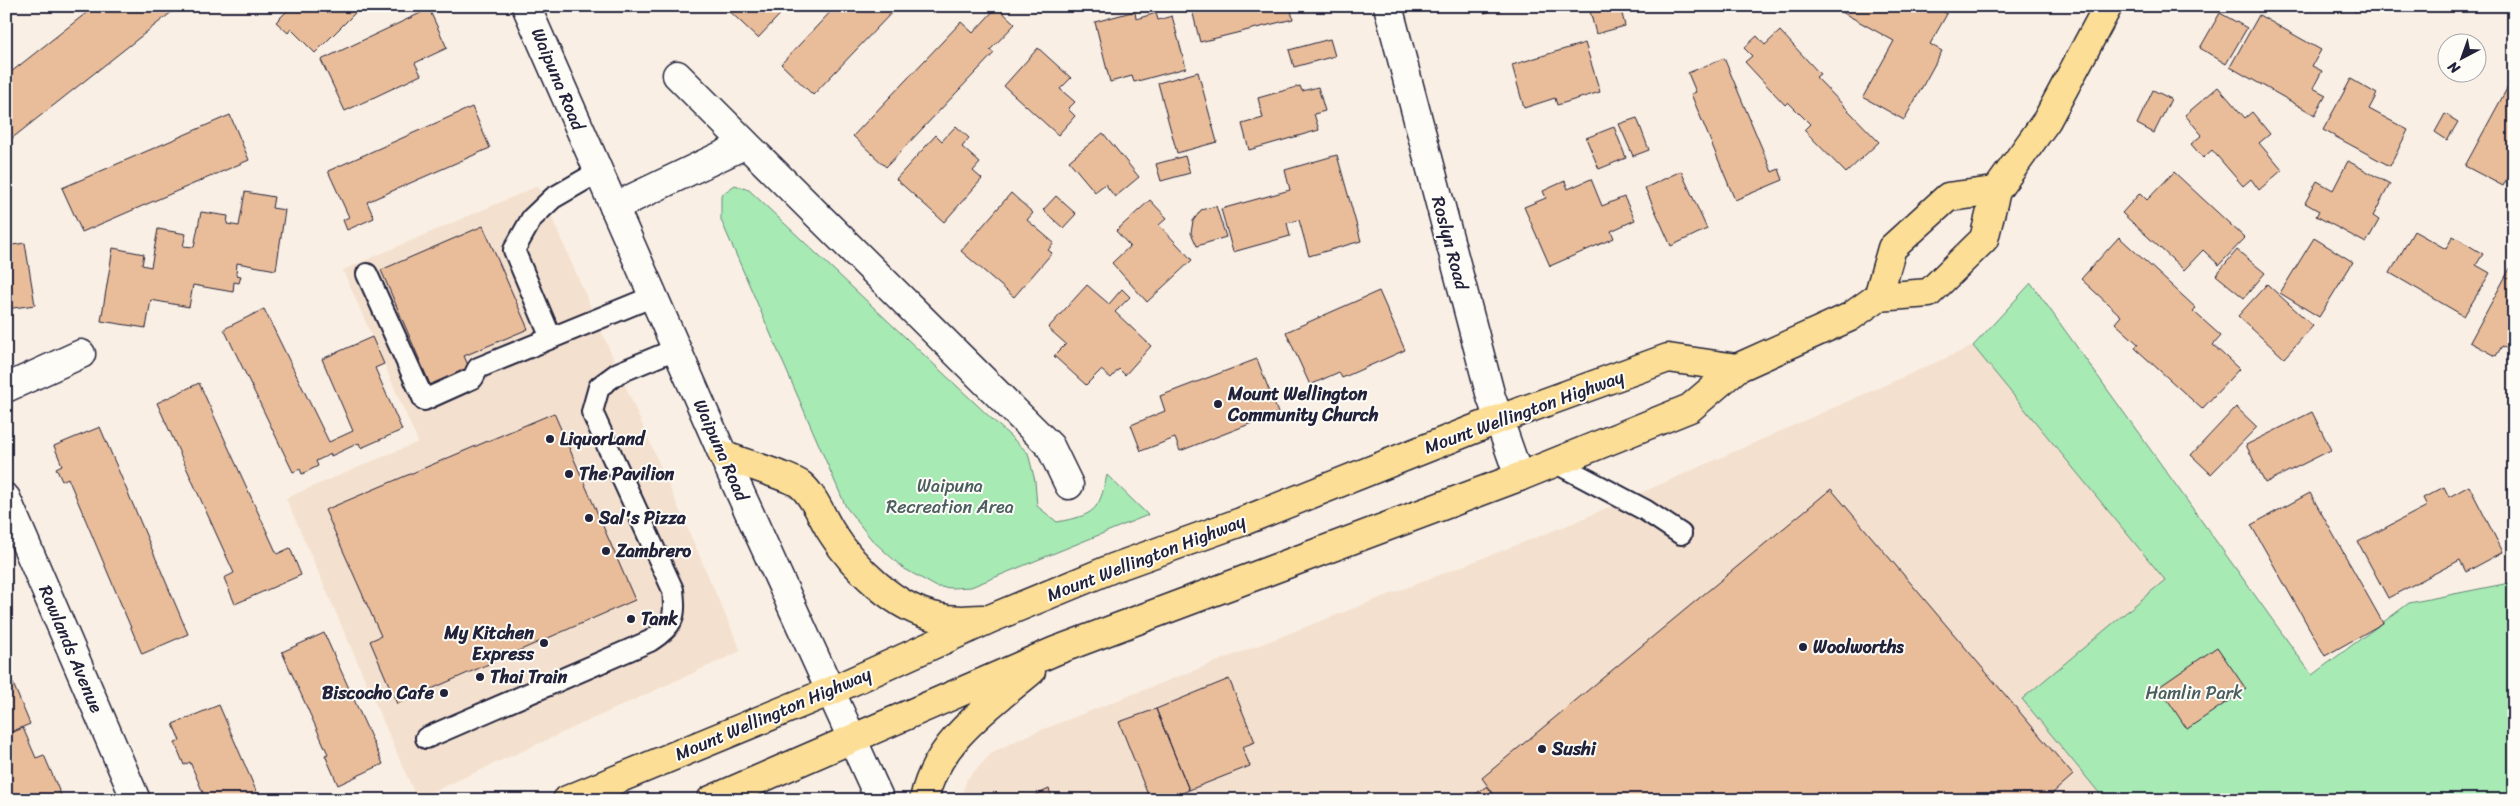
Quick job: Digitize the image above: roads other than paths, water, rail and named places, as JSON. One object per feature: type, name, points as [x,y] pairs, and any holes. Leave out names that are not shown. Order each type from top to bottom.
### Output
[{"type":"main road","points":[[711,800],[1055,651],[1519,477],[1690,408],[1737,368],[1850,316],[1878,297],[1928,293],[1984,239],[1996,191],[2047,120],[2108,6]]},
{"type":"main road","points":[[1878,297],[1892,248],[1948,197],[1996,191]]},
{"type":"main road","name":"Mount Wellington Highway","points":[[567,800],[831,691],[992,618],[1113,568],[1241,522],[1497,420],[1668,358],[1737,368]]},
{"type":"main road","points":[[723,455],[801,484],[833,535],[858,568],[889,593],[917,610],[936,617],[958,620],[992,618]]},
{"type":"main road","points":[[924,800],[931,774],[941,756],[952,742],[993,703],[1055,651]]},
{"type":"street","name":"Waipuna Road","points":[[526,6],[723,455],[880,800]]},
{"type":"street","name":"Roslyn Road","points":[[1388,6],[1497,420],[1519,477]]},
{"type":"street","points":[[677,75],[1050,446],[1069,485]]},
{"type":"street","points":[[614,207],[746,144]]},
{"type":"street","points":[[6,388],[81,354]]},
{"type":"street","name":"Rowlands Avenue","points":[[6,498],[136,800]]},
{"type":"lane","points":[[551,338],[514,250],[532,218],[553,198],[598,172]]},
{"type":"lane","points":[[367,274],[424,400],[473,378],[478,368],[654,296]]},
{"type":"lane","points":[[426,738],[650,641],[667,630],[675,613],[672,590],[592,412],[600,387],[618,373],[676,349]]},
{"type":"lane","points":[[1556,462],[1645,510],[1681,534]]},
{"type":"place","name":"Mount Wellington Community Church","points":[[1218,404]]},
{"type":"place","name":"LiquorLand","points":[[550,439]]},
{"type":"place","name":"The Pavilion","points":[[569,474]]},
{"type":"place","name":"Sal's Pizza","points":[[589,518]]},
{"type":"place","name":"Zambrero","points":[[606,551]]},
{"type":"place","name":"Tank","points":[[631,619]]},
{"type":"place","name":"My Kitchen Express","points":[[544,643]]},
{"type":"place","name":"Woolworths","points":[[1803,647]]},
{"type":"place","name":"Thai Train","points":[[480,677]]},
{"type":"place","name":"Biscocho Cafe","points":[[444,693]]},
{"type":"place","name":"Sushi","points":[[1542,749]]},
{"type":"park label","name":"Waipuna Recreation Area","points":[[950,496]]},
{"type":"park label","name":"Hamlin Park","points":[[2194,693]]}]
